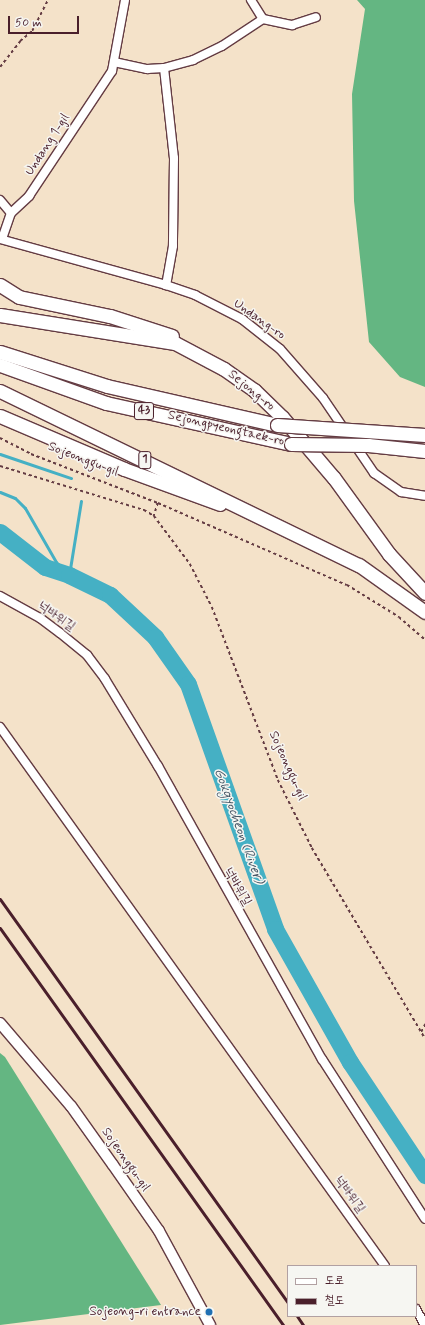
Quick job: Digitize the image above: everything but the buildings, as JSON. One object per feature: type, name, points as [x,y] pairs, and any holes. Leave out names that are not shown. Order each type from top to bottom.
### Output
[{"type":"highway","points":[[0,285],[19,297],[110,316],[179,338],[224,369]]},
{"type":"highway","name":"Sejong-ro","points":[[0,315],[175,343],[224,369],[254,390],[282,417],[334,478],[388,554],[425,594]]},
{"type":"highway","name":"Sejongpyeongtaek-ro","points":[[0,352],[107,386],[277,425],[425,434]]},
{"type":"highway","name":"Sejongpyeongtaek-ro","points":[[0,365],[106,403],[291,444],[368,445],[425,451]]},
{"type":"highway","name":"1","points":[[0,391],[289,529],[359,565],[425,612]]},
{"type":"highway","points":[[0,416],[124,469],[289,529]]},
{"type":"street","name":"Undang 1-gil","points":[[1,239],[11,213],[29,196],[112,71],[125,0]]},
{"type":"street","points":[[251,0],[263,19]]},
{"type":"street","points":[[114,62],[136,68],[164,68],[204,55],[263,19],[292,25],[316,18]]},
{"type":"street","points":[[164,68],[174,158],[173,246],[166,285]]},
{"type":"street","points":[[0,200],[11,213]]},
{"type":"street","name":"Undang-ro","points":[[1,239],[166,285],[195,295],[242,320],[280,349],[337,416],[374,473],[401,492],[425,496]]},
{"type":"street","name":"넉바위길","points":[[0,596],[40,618],[60,633],[87,655],[105,679],[158,766],[322,1059],[425,1219]]},
{"type":"street","name":"넉바위길","points":[[0,727],[384,1265]]},
{"type":"street","name":"Sojeonggu-gil","points":[[0,1022],[71,1106],[159,1231],[210,1325]]},
{"type":"street","points":[[417,1311],[425,1325]]},
{"type":"path","points":[[0,67],[20,41],[32,31],[48,0]]},
{"type":"path","name":"Sojeonggu-gil","points":[[0,438],[31,454],[158,503],[347,585],[400,617],[425,640]]},
{"type":"path","points":[[0,466],[144,510],[154,516],[158,503]]},
{"type":"path","name":"Sojeonggu-gil","points":[[154,516],[190,564],[212,607],[253,721],[278,780],[312,848],[425,1038]]},
{"type":"path","points":[[421,1032],[425,1024]]},
{"type":"green space","points":[[357,0],[425,0],[425,387],[400,377],[369,342],[354,201],[352,94],[365,9]]},
{"type":"green space","points":[[0,1053],[5,1057],[161,1305],[0,1325]]},
{"type":"waterway","points":[[0,454],[71,478]]},
{"type":"waterway","points":[[0,492],[15,498],[25,508],[56,562],[69,575]]},
{"type":"waterway","points":[[69,575],[81,501]]},
{"type":"waterway","name":"Gokgyocheon (River)","points":[[0,532],[45,567],[69,575],[110,595],[155,637],[188,684],[275,929],[350,1062],[425,1175]]},
{"type":"railway","points":[[0,899],[287,1302]]},
{"type":"railway","points":[[0,928],[283,1325]]},
{"type":"railway","points":[[298,1317],[303,1325]]},
{"type":"place","name":"Sojeong-ri entrance","points":[[209,1312]]}]
